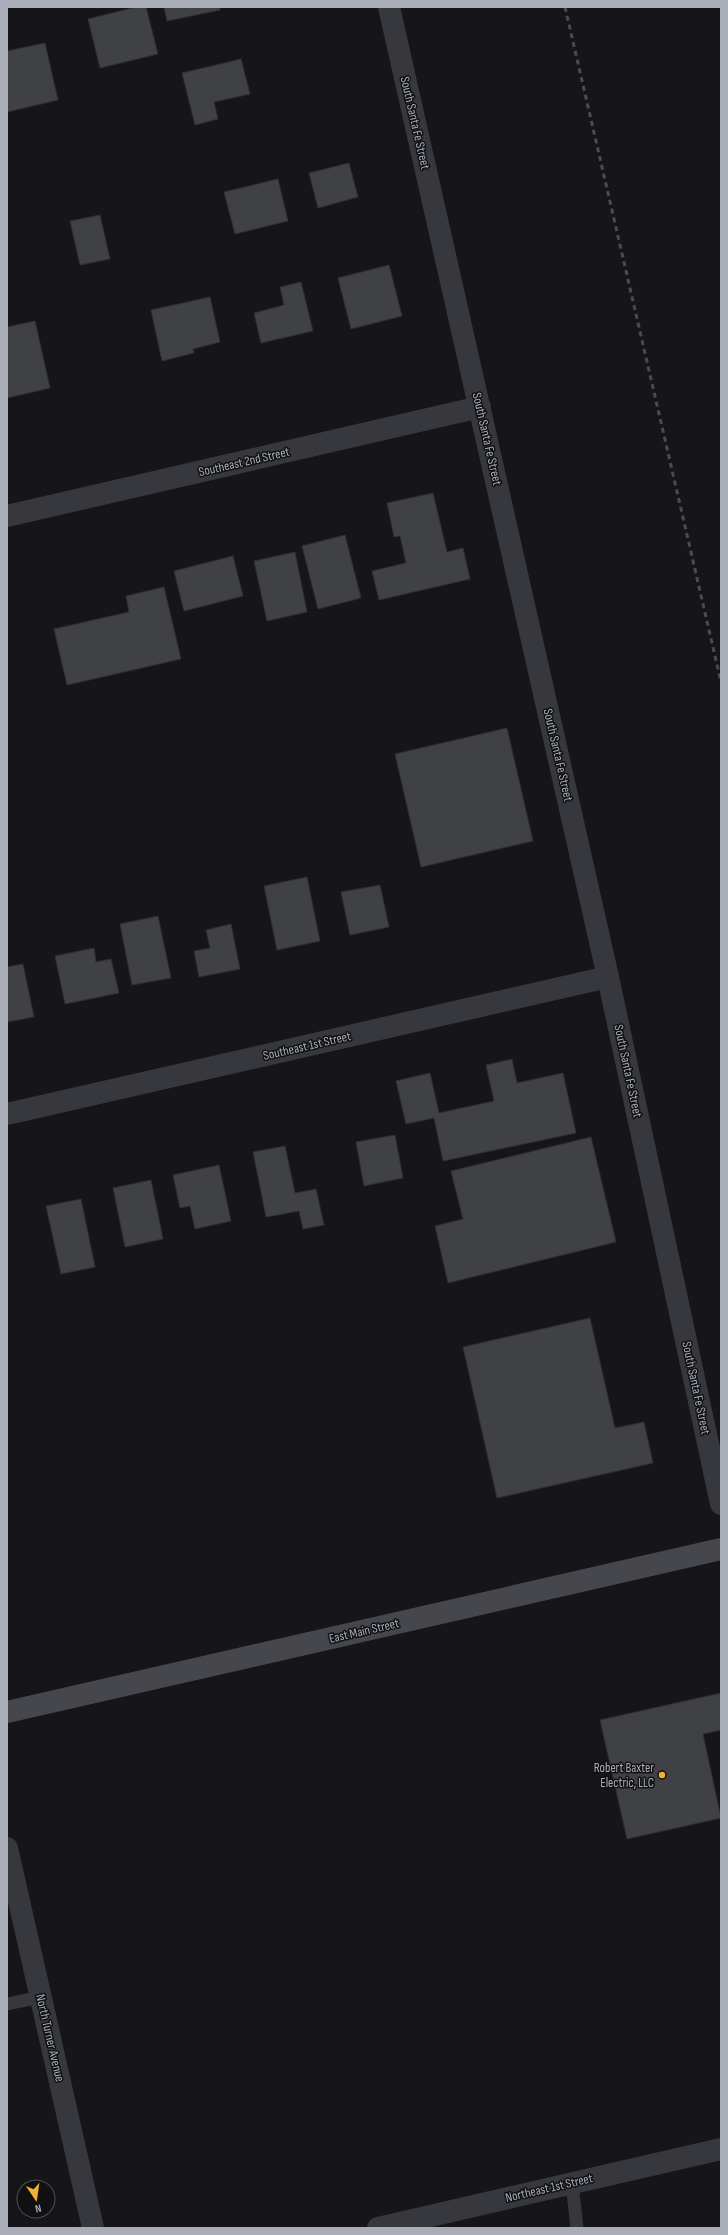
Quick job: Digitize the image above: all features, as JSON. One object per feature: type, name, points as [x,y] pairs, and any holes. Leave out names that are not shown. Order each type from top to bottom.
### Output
[{"type":"main road","name":"East Main Street","points":[[7,1712],[721,1549]]},
{"type":"street","name":"South Santa Fe Street","points":[[388,7],[608,977],[721,1504]]},
{"type":"street","name":"Southeast 2nd Street","points":[[7,516],[480,408]]},
{"type":"street","name":"Southeast 1st Street","points":[[7,1114],[608,977]]},
{"type":"street","name":"North Turner Avenue","points":[[7,1848],[94,2228]]},
{"type":"street","name":"Northeast 1st Street","points":[[378,2228],[721,2149]]},
{"type":"lane","points":[[7,2004],[41,1997]]},
{"type":"lane","points":[[572,2183],[577,2228]]},
{"type":"building","points":[[136,7],[146,7],[158,54],[100,68],[88,19]]},
{"type":"building","points":[[164,7],[220,7],[220,10],[167,21]]},
{"type":"building","points":[[45,43],[58,100],[7,112],[7,51]]},
{"type":"building","points":[[241,59],[250,94],[214,102],[218,119],[195,125],[182,73]]},
{"type":"building","points":[[349,163],[358,197],[318,208],[309,173]]},
{"type":"building","points":[[278,179],[288,221],[235,234],[224,192]]},
{"type":"building","points":[[100,215],[110,259],[80,265],[70,221]]},
{"type":"building","points":[[389,265],[402,316],[351,329],[338,278]]},
{"type":"building","points":[[301,282],[313,331],[261,343],[254,313],[284,305],[280,287]]},
{"type":"building","points":[[210,297],[220,342],[193,349],[194,353],[162,361],[151,310]]},
{"type":"building","points":[[35,321],[50,388],[7,398],[7,327]]},
{"type":"building","points":[[433,493],[447,552],[463,548],[470,579],[379,600],[372,571],[406,563],[400,536],[394,537],[387,503]]},
{"type":"building","points":[[345,535],[361,598],[318,609],[302,546]]},
{"type":"building","points":[[295,552],[307,612],[267,621],[254,561]]},
{"type":"building","points":[[233,556],[243,596],[184,611],[174,571]]},
{"type":"building","points":[[164,587],[181,659],[67,685],[54,629],[129,612],[126,596]]},
{"type":"building","points":[[507,728],[533,841],[421,867],[395,754]]},
{"type":"building","points":[[307,877],[320,941],[277,950],[264,886]]},
{"type":"building","points":[[380,885],[389,927],[350,935],[341,892]]},
{"type":"building","points":[[158,916],[171,978],[132,985],[120,924]]},
{"type":"building","points":[[231,924],[240,969],[199,977],[194,951],[210,948],[206,930]]},
{"type":"building","points":[[94,948],[96,962],[111,959],[119,993],[65,1004],[55,956]]},
{"type":"building","points":[[23,964],[34,1017],[7,1022],[7,967]]},
{"type":"building","points":[[512,1059],[517,1083],[563,1073],[576,1133],[443,1161],[434,1118],[406,1124],[396,1081],[430,1073],[439,1113],[494,1101],[486,1065]]},
{"type":"building","points":[[395,1135],[403,1178],[364,1186],[356,1142]]},
{"type":"building","points":[[591,1137],[616,1242],[448,1283],[435,1226],[463,1219],[451,1171]]},
{"type":"building","points":[[285,1146],[295,1193],[316,1189],[324,1225],[303,1229],[299,1211],[266,1217],[253,1152]]},
{"type":"building","points":[[219,1165],[231,1221],[195,1229],[190,1206],[180,1208],[173,1175]]},
{"type":"building","points":[[151,1180],[163,1239],[125,1247],[113,1188]]},
{"type":"building","points":[[81,1199],[95,1267],[61,1274],[46,1206]]},
{"type":"building","points":[[590,1318],[615,1428],[644,1422],[653,1463],[497,1498],[463,1347]]},
{"type":"building","name":"Robert Baxter Electric, LLC","points":[[721,1693],[721,1730],[703,1734],[721,1818],[627,1839],[600,1720]]},
{"type":"railway","points":[[565,7],[721,682]]},
{"type":"place","name":"Robert Baxter Electric, LLC","points":[[662,1775]]}]
